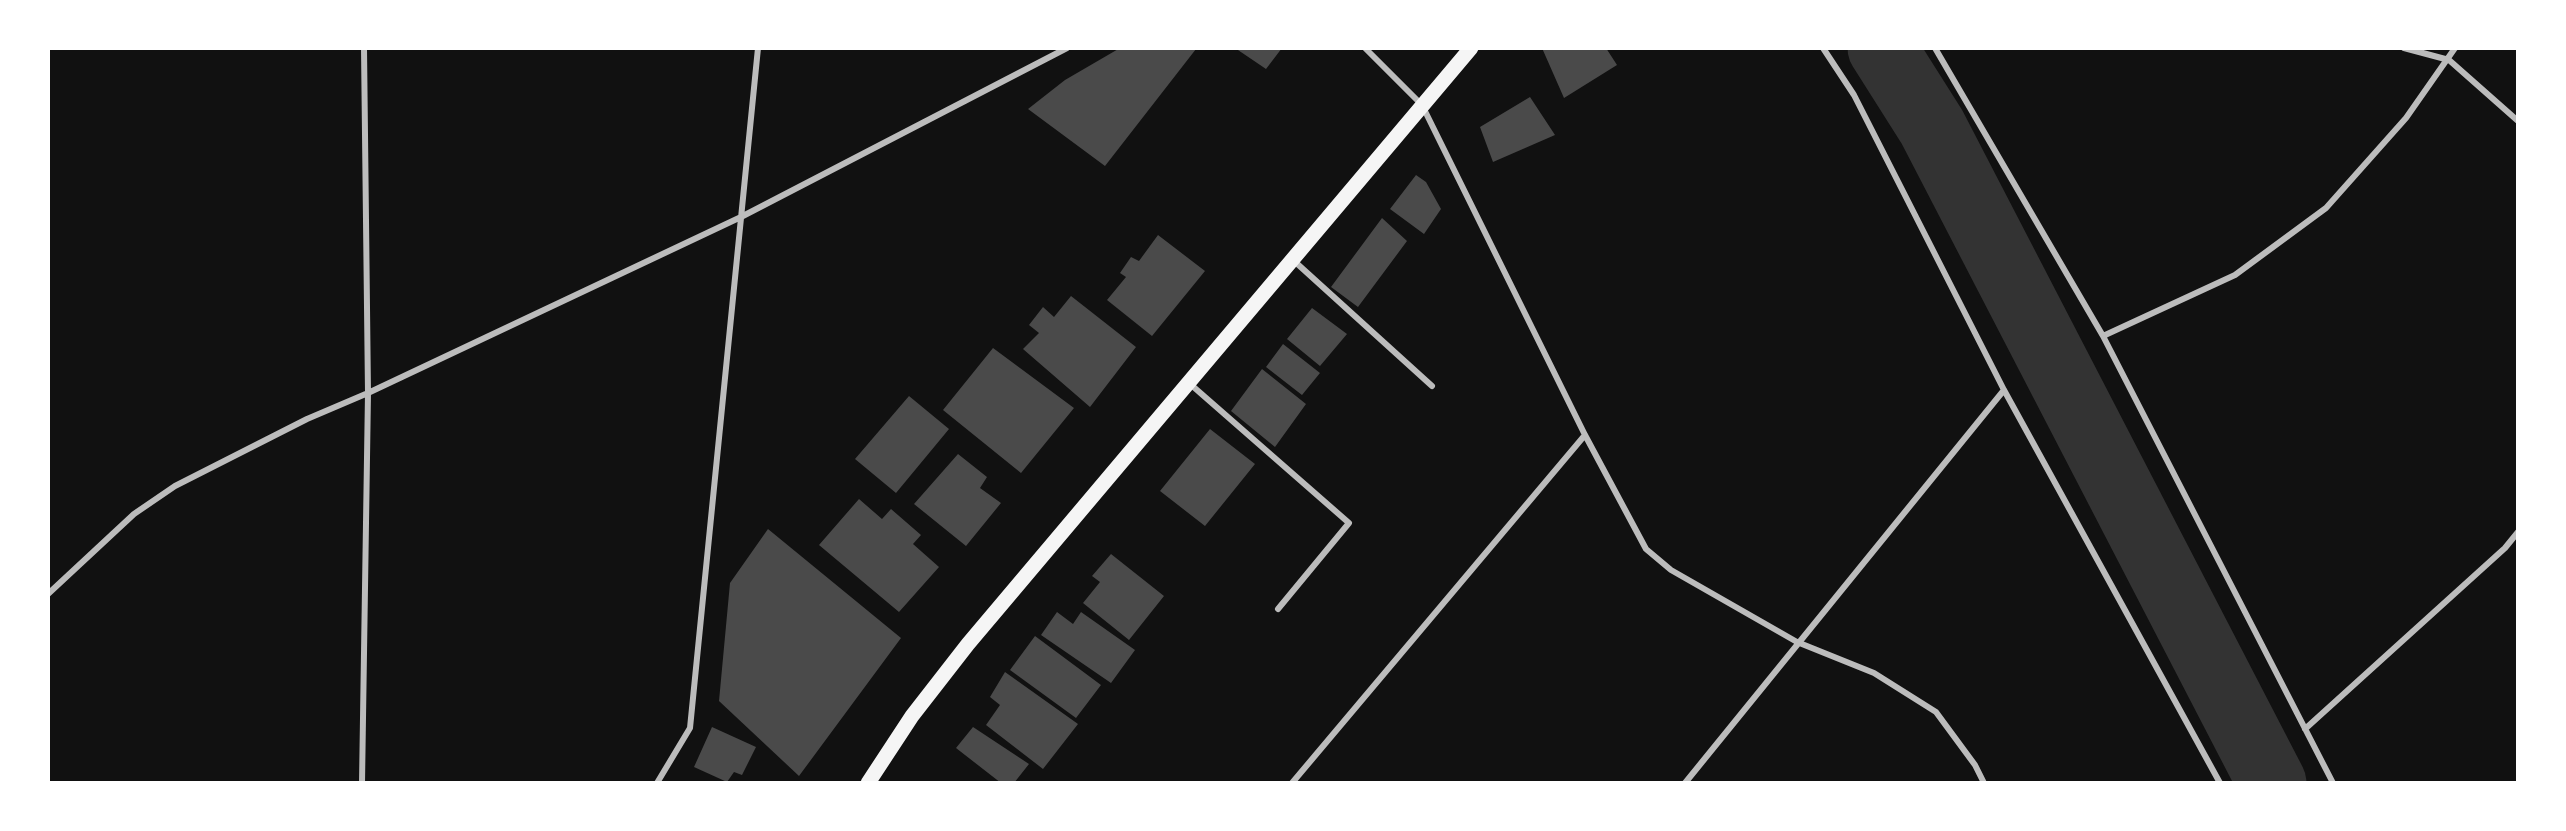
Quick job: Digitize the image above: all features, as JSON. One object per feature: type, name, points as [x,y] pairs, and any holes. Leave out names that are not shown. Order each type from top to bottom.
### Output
[{"type":"main road","points":[[868,783],[932,688],[1471,48]]},
{"type":"street","points":[[362,783],[368,393],[364,48]]},
{"type":"street","points":[[657,783],[690,728],[758,48]]},
{"type":"street","points":[[48,594],[134,514],[175,486],[307,419],[368,393],[741,217],[1067,48]]},
{"type":"street","points":[[1365,48],[1422,105],[1585,435],[1646,549],[1671,570],[1797,642],[1874,673],[1936,712],[1975,765],[1984,783]]},
{"type":"street","points":[[1823,48],[1854,95],[2004,390],[2220,783]]},
{"type":"street","points":[[1935,48],[2103,336],[2333,783]]},
{"type":"street","points":[[2404,48],[2449,60],[2518,121]]},
{"type":"street","points":[[2103,336],[2235,275],[2326,208],[2406,118],[2456,48]]},
{"type":"street","points":[[1292,260],[1431,386]]},
{"type":"street","points":[[1188,382],[1349,523],[1278,609]]},
{"type":"street","points":[[1684,783],[2004,390]]},
{"type":"street","points":[[1292,783],[1585,435]]},
{"type":"street","points":[[2305,729],[2505,548],[2518,532]]},
{"type":"building","points":[[1120,48],[1196,49],[1105,166],[1028,109],[1065,80]]},
{"type":"building","points":[[1235,48],[1282,48],[1266,69]]},
{"type":"building","points":[[1542,48],[1606,48],[1617,65],[1564,98]]},
{"type":"building","points":[[1530,97],[1555,135],[1493,162],[1480,127]]},
{"type":"building","points":[[1416,175],[1426,182],[1441,209],[1424,234],[1390,209]]},
{"type":"building","points":[[1382,218],[1407,241],[1358,307],[1331,287]]},
{"type":"building","points":[[1158,235],[1205,271],[1152,336],[1107,300],[1126,277],[1120,273],[1131,257],[1139,261]]},
{"type":"building","points":[[1071,296],[1136,347],[1090,407],[1023,349],[1039,333],[1029,325],[1043,307],[1054,317]]},
{"type":"building","points":[[1312,308],[1347,334],[1320,366],[1287,339]]},
{"type":"building","points":[[1283,344],[1320,373],[1302,395],[1266,367]]},
{"type":"building","points":[[993,348],[1074,408],[1021,473],[943,410]]},
{"type":"building","points":[[1262,369],[1306,404],[1275,447],[1231,411]]},
{"type":"building","points":[[909,396],[949,429],[896,493],[855,459]]},
{"type":"building","points":[[1210,429],[1255,464],[1205,526],[1160,491]]},
{"type":"building","points":[[958,454],[987,477],[980,488],[1001,503],[966,546],[914,504]]},
{"type":"building","points":[[859,499],[882,519],[891,509],[921,535],[913,544],[939,567],[899,612],[819,545]]},
{"type":"building","points":[[768,529],[901,638],[799,776],[719,701],[730,583]]},
{"type":"building","points":[[1111,554],[1164,596],[1129,640],[1083,603],[1100,582],[1092,576]]},
{"type":"building","points":[[1057,612],[1073,624],[1081,612],[1135,650],[1111,683],[1041,635]]},
{"type":"building","points":[[1035,636],[1101,685],[1076,718],[1010,670]]},
{"type":"building","points":[[1005,672],[1078,724],[1043,769],[986,725],[1000,705],[990,697]]},
{"type":"building","points":[[712,727],[756,747],[742,775],[734,772],[727,782],[694,767]]},
{"type":"building","points":[[973,727],[1029,764],[1014,783],[1001,783],[956,748]]},
{"type":"waterway","points":[[1882,48],[1932,127],[2272,783]]}]
